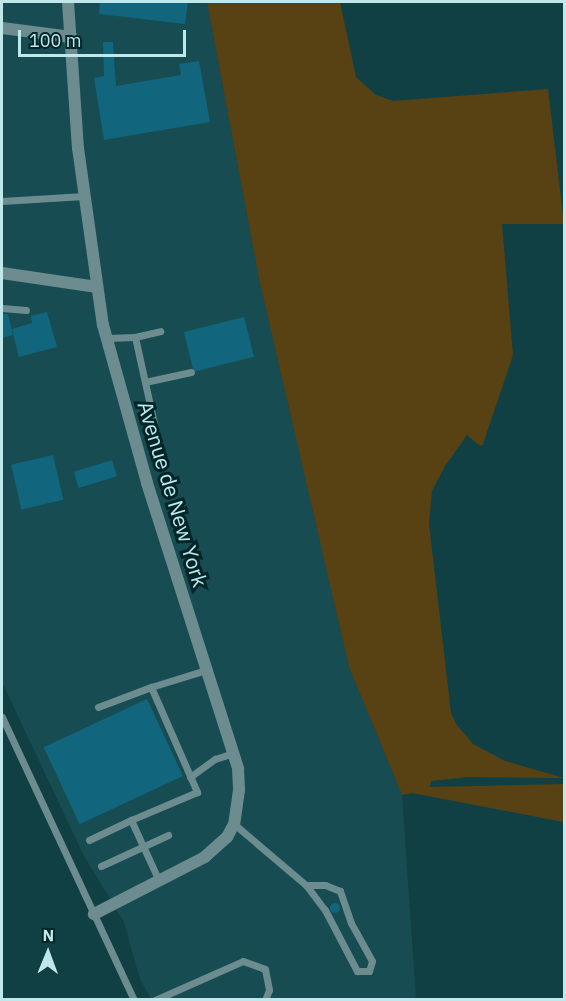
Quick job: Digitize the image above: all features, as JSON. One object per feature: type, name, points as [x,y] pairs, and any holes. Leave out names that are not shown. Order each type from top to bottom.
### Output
[{"type":"street","name":"Avenue de New York","points":[[68,2],[84,196],[107,338],[232,753],[239,790],[234,824],[227,837],[205,857],[94,914]]},
{"type":"street","points":[[2,28],[71,37]]},
{"type":"street","points":[[2,273],[97,287]]},
{"type":"lane","points":[[2,201],[84,196]]},
{"type":"lane","points":[[2,308],[26,310]]},
{"type":"lane","points":[[107,338],[135,338],[160,331]]},
{"type":"lane","points":[[135,338],[155,429]]},
{"type":"lane","points":[[145,382],[191,372]]},
{"type":"lane","points":[[98,707],[206,670]]},
{"type":"lane","points":[[89,840],[197,792],[151,687]]},
{"type":"lane","points":[[2,717],[134,999]]},
{"type":"lane","points":[[190,777],[215,759],[232,753]]},
{"type":"lane","points":[[131,820],[159,881]]},
{"type":"lane","points":[[234,824],[306,885],[325,910],[357,971],[369,971],[372,962],[351,923],[340,891],[325,885],[306,885]]},
{"type":"lane","points":[[101,866],[168,835]]},
{"type":"lane","points":[[154,999],[243,961],[265,969],[269,990],[265,999]]},
{"type":"shaded area","points":[[2,2],[207,2],[259,279],[349,667],[402,795],[416,999],[151,999],[140,979],[124,922],[83,854],[2,682]]},
{"type":"shaded area","points":[[207,2],[340,2],[356,77],[376,95],[393,101],[548,89],[564,224],[502,224],[513,355],[483,444],[480,446],[467,435],[445,466],[432,491],[429,524],[451,713],[456,724],[473,744],[505,761],[564,778],[468,777],[431,781],[430,787],[564,784],[564,822],[412,793],[402,795],[349,667],[259,279]]},
{"type":"building","points":[[100,2],[188,2],[185,24],[99,14]]},
{"type":"building","points":[[103,42],[113,42],[116,86],[181,75],[179,64],[199,61],[210,122],[104,140],[94,78],[104,76]]},
{"type":"building","points":[[47,312],[57,347],[19,357],[12,329],[32,323],[31,316]]},
{"type":"building","points":[[2,314],[8,314],[13,335],[2,338]]},
{"type":"building","points":[[244,317],[254,357],[194,372],[184,332]]},
{"type":"building","points":[[53,455],[63,500],[21,509],[11,465]]},
{"type":"building","points":[[112,460],[117,476],[79,488],[74,472]]},
{"type":"building","points":[[147,699],[183,776],[80,824],[44,747]]},
{"type":"building","points":[[335,903],[340,908],[335,913],[330,908]]}]
